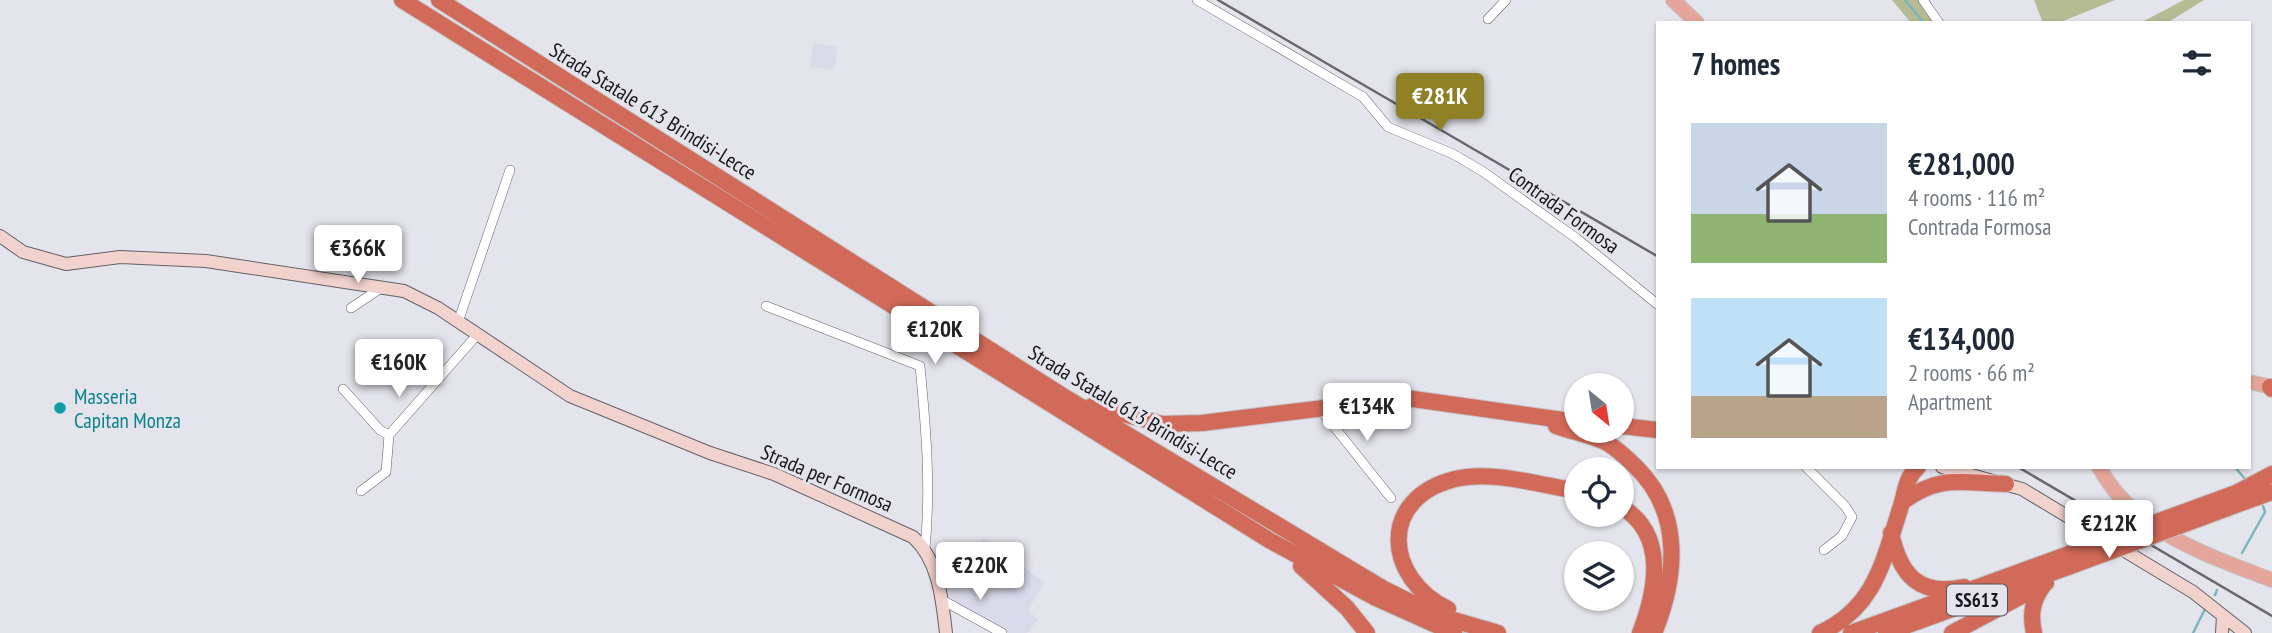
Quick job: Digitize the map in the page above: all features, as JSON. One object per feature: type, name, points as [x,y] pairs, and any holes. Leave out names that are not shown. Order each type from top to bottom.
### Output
[{"type":"highway","name":"Strada Statale 613 Brindisi-Lecce","points":[[402,0],[1269,540],[1376,598],[1454,633]]},
{"type":"highway","name":"Strada Statale 613 Brindisi-Lecce","points":[[439,0],[1063,396],[1384,589],[1436,615],[1498,633]]},
{"type":"highway","points":[[1063,396],[1117,414],[1162,424],[1202,423],[1406,398],[1564,421]]},
{"type":"highway","points":[[1529,417],[1608,443],[1624,455],[1653,487],[1664,510],[1674,547],[1670,592],[1648,630]]},
{"type":"highway","points":[[1634,427],[1656,430]]},
{"type":"highway","points":[[2240,497],[2272,474]]},
{"type":"highway","points":[[1498,633],[1432,601],[1408,578],[1401,559],[1398,529],[1411,502],[1430,487],[1458,478],[1493,478],[1564,489]]},
{"type":"highway","points":[[1820,633],[1839,624],[1864,603],[1908,479],[2006,484]]},
{"type":"highway","points":[[2034,633],[2031,611],[2035,596],[2063,563],[2240,497],[2272,480]]},
{"type":"highway","points":[[2240,497],[2272,492]]},
{"type":"highway","points":[[1634,518],[1653,550],[1655,581],[1648,630]]},
{"type":"highway","points":[[1891,533],[1903,570],[1917,583],[1932,589],[1951,589],[2005,578]]},
{"type":"highway","points":[[1269,540],[1312,574],[1367,633]]},
{"type":"highway","name":"SS613","points":[[1851,633],[2005,578],[2063,563]]},
{"type":"highway","name":"SS613","points":[[1886,633],[2063,563]]},
{"type":"highway","points":[[1952,633],[2045,584]]},
{"type":"main road","points":[[1673,0],[1694,21]]},
{"type":"main road","points":[[2251,383],[2271,388]]},
{"type":"main road","points":[[2100,469],[2119,498],[2137,516],[2192,548],[2272,580]]},
{"type":"main road","points":[[2222,561],[2272,574]]},
{"type":"street","name":"Contrada Formosa","points":[[1197,0],[1363,97],[1388,127],[1453,154],[1482,171],[1576,238],[1656,303]]},
{"type":"street","points":[[1488,19],[1506,0]]},
{"type":"street","points":[[1923,0],[1938,21]]},
{"type":"street","points":[[458,322],[510,170]]},
{"type":"street","name":"Strada per Formosa","points":[[0,236],[23,252],[66,264],[120,257],[206,261],[383,286],[424,299],[570,396],[710,453],[818,492],[913,537],[925,548]]},
{"type":"street","points":[[351,309],[383,286]]},
{"type":"street","points":[[766,306],[920,366],[928,427],[929,511],[925,548],[942,600],[947,633]]},
{"type":"street","points":[[360,491],[386,472],[389,435],[477,335]]},
{"type":"street","points":[[343,389],[380,430],[389,435]]},
{"type":"street","points":[[1320,408],[1391,498]]},
{"type":"street","points":[[1807,469],[1845,506],[1852,517],[1842,536],[1824,550]]},
{"type":"street","points":[[1950,469],[2022,489],[2193,592],[2245,633]]},
{"type":"street","points":[[942,600],[1002,633]]},
{"type":"street","points":[[2222,633],[2223,616]]},
{"type":"shaded area","points":[[813,43],[838,46],[834,70],[810,67]]},
{"type":"shaded area","points":[[984,537],[1045,583],[1028,609],[1038,620],[1027,633],[1009,633],[950,598],[946,585]]},
{"type":"green space","points":[[1892,0],[1918,0],[1934,21],[1909,21]]},
{"type":"green space","points":[[2034,0],[2115,0],[2063,21],[2042,21]]},
{"type":"green space","points":[[2184,0],[2204,0],[2170,21],[2144,21]]},
{"type":"waterway","points":[[1905,0],[1922,21]]},
{"type":"waterway","points":[[2237,469],[2245,479]]},
{"type":"waterway","points":[[2242,553],[2265,512],[2263,506]]},
{"type":"waterway","points":[[2215,595],[2217,590]]},
{"type":"waterway","points":[[2193,633],[2205,609]]},
{"type":"railway","points":[[1218,0],[1656,255]]},
{"type":"railway","points":[[2021,469],[2272,616]]},
{"type":"place","name":"Masseria Capitan Monza","points":[[60,408]]}]
